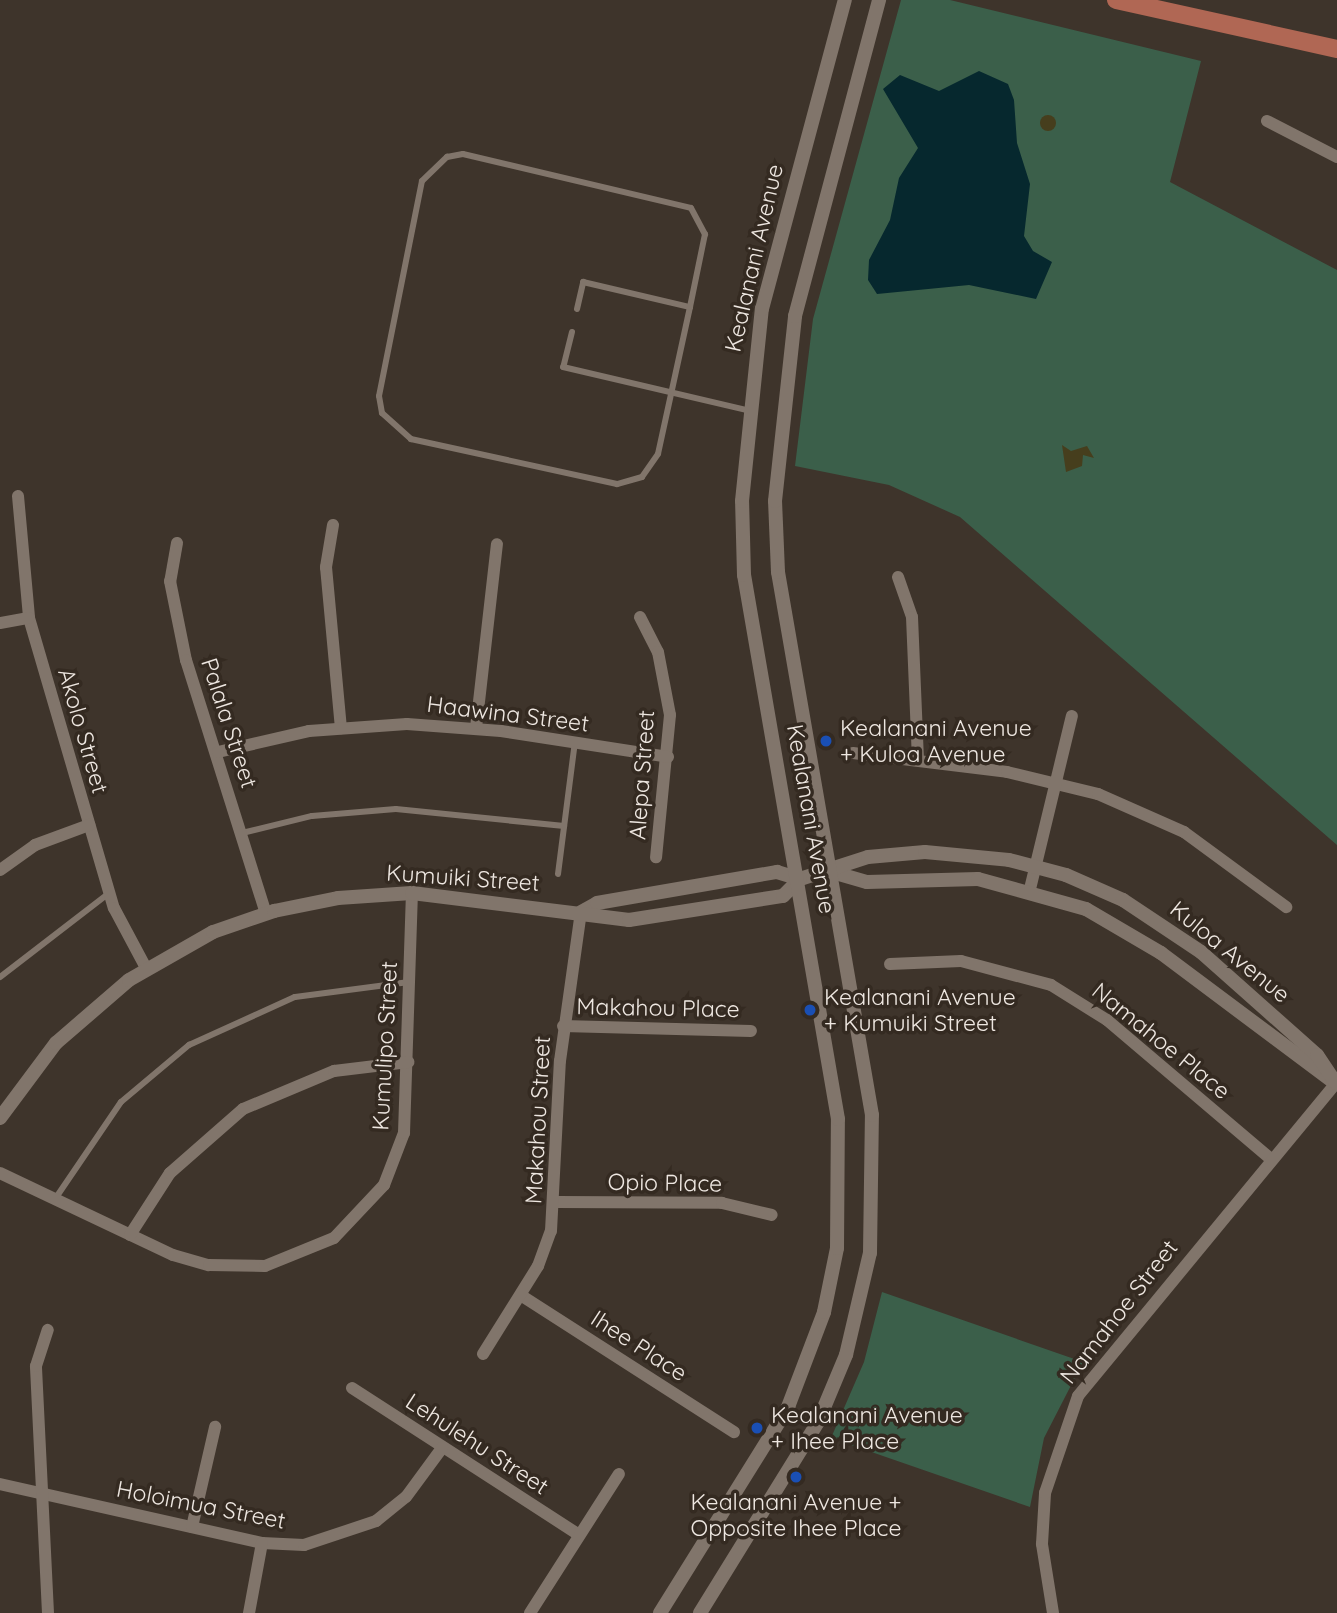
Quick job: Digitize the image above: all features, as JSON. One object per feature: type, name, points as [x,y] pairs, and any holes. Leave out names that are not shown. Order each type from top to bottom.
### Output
[{"type":"main road","points":[[1125,2],[1337,49]]},
{"type":"street","name":"Kealanani Avenue","points":[[660,1613],[788,1407],[831,1280],[841,1151],[800,879],[744,575],[747,410],[771,270],[845,0]]},
{"type":"street","name":"Kealanani Avenue","points":[[700,1613],[818,1422],[846,1355],[868,1265],[875,1184],[872,1115],[778,572],[776,465],[795,316],[879,0]]},
{"type":"street","points":[[1267,121],[1337,157]]},
{"type":"street","name":"Akolo Street","points":[[18,496],[29,618],[109,893],[146,968]]},
{"type":"street","points":[[333,525],[326,567],[341,728]]},
{"type":"street","name":"Palala Street","points":[[177,543],[171,591],[266,913]]},
{"type":"street","points":[[476,728],[497,544]]},
{"type":"street","points":[[898,577],[912,617],[918,760]]},
{"type":"street","name":"Alepa Street","points":[[640,617],[658,652],[668,701],[668,757],[656,857]]},
{"type":"street","points":[[0,623],[29,618]]},
{"type":"street","points":[[1030,889],[1072,716]]},
{"type":"street","name":"Haawina Street","points":[[218,752],[341,728],[476,728],[668,757]]},
{"type":"street","points":[[853,753],[918,760],[1057,783],[1184,832],[1286,906]]},
{"type":"street","points":[[0,870],[35,845],[89,825]]},
{"type":"street","name":"Kuloa Avenue","points":[[800,879],[832,872],[868,857],[925,852],[1036,866],[1095,887],[1176,933],[1317,1055],[1337,1083]]},
{"type":"street","name":"Kumuiki Street","points":[[0,1118],[57,1044],[146,968],[266,913],[338,898],[412,893],[629,920],[783,896],[800,879],[777,872],[597,903],[581,912]]},
{"type":"street","name":"Kuloa Avenue","points":[[832,872],[867,882],[952,877],[1030,889],[1137,936],[1337,1083]]},
{"type":"street","name":"Kumulipo Street","points":[[0,1173],[190,1261],[237,1268],[283,1262],[334,1238],[368,1207],[392,1168],[407,1115],[412,893]]},
{"type":"street","name":"Makahou Street","points":[[483,1354],[522,1296],[545,1249],[557,1202],[563,1026],[581,912]]},
{"type":"street","name":"Namahoe Place","points":[[890,964],[985,964],[1061,990],[1107,1020],[1271,1160]]},
{"type":"street","name":"Makahou Place","points":[[563,1026],[751,1031]]},
{"type":"street","points":[[130,1235],[186,1155],[243,1110],[322,1074],[408,1062]]},
{"type":"street","name":"Namahoe Street","points":[[1054,1613],[1042,1518],[1066,1419],[1107,1353],[1337,1083]]},
{"type":"street","name":"Opio Place","points":[[557,1202],[722,1203],[772,1215]]},
{"type":"street","name":"Ihee Place","points":[[522,1296],[734,1432]]},
{"type":"street","points":[[48,1330],[36,1366],[48,1613]]},
{"type":"street","name":"Lehulehu Street","points":[[352,1388],[579,1535]]},
{"type":"street","points":[[192,1527],[215,1427]]},
{"type":"street","name":"Holoimua Street","points":[[0,1484],[262,1543],[304,1545],[360,1530],[407,1497],[442,1448]]},
{"type":"street","points":[[530,1613],[619,1474]]},
{"type":"street","points":[[250,1613],[262,1543]]},
{"type":"lane","points":[[463,154],[676,201],[691,208],[705,234],[690,307],[673,393],[652,467],[628,483],[398,433],[379,396],[422,181],[432,167],[463,154]]},
{"type":"lane","points":[[577,309],[583,282],[690,307]]},
{"type":"lane","points":[[572,332],[563,367],[747,410]]},
{"type":"lane","points":[[558,873],[575,742]]},
{"type":"lane","points":[[242,833],[312,816],[396,809],[564,826]]},
{"type":"lane","points":[[0,977],[109,893]]},
{"type":"lane","points":[[55,1199],[121,1102],[189,1045],[295,998],[410,982]]},
{"type":"green space","points":[[901,0],[950,0],[1201,61],[1170,182],[1337,270],[1337,845],[960,517],[889,485],[795,466],[813,319]]},
{"type":"green space","points":[[882,1292],[1083,1362],[1044,1438],[1030,1507],[831,1438],[864,1362]]},
{"type":"sand","points":[[1048,115],[1056,123],[1048,131],[1040,123]]},
{"type":"sand","points":[[1062,445],[1071,451],[1087,446],[1094,458],[1083,455],[1082,466],[1066,472]]},
{"type":"water","points":[[979,71],[1008,84],[1014,100],[1017,143],[1030,184],[1024,236],[1033,251],[1052,262],[1036,299],[969,285],[877,294],[868,280],[869,260],[890,220],[899,178],[918,148],[883,89],[900,75],[939,91]]},
{"type":"place","name":"Kealanani Avenue + Kuloa Avenue","points":[[826,741]]},
{"type":"place","name":"Kealanani Avenue + Kumuiki Street","points":[[810,1010]]},
{"type":"place","name":"Kealanani Avenue + Ihee Place","points":[[757,1428]]},
{"type":"place","name":"Kealanani Avenue + Opposite Ihee Place","points":[[796,1477]]}]
